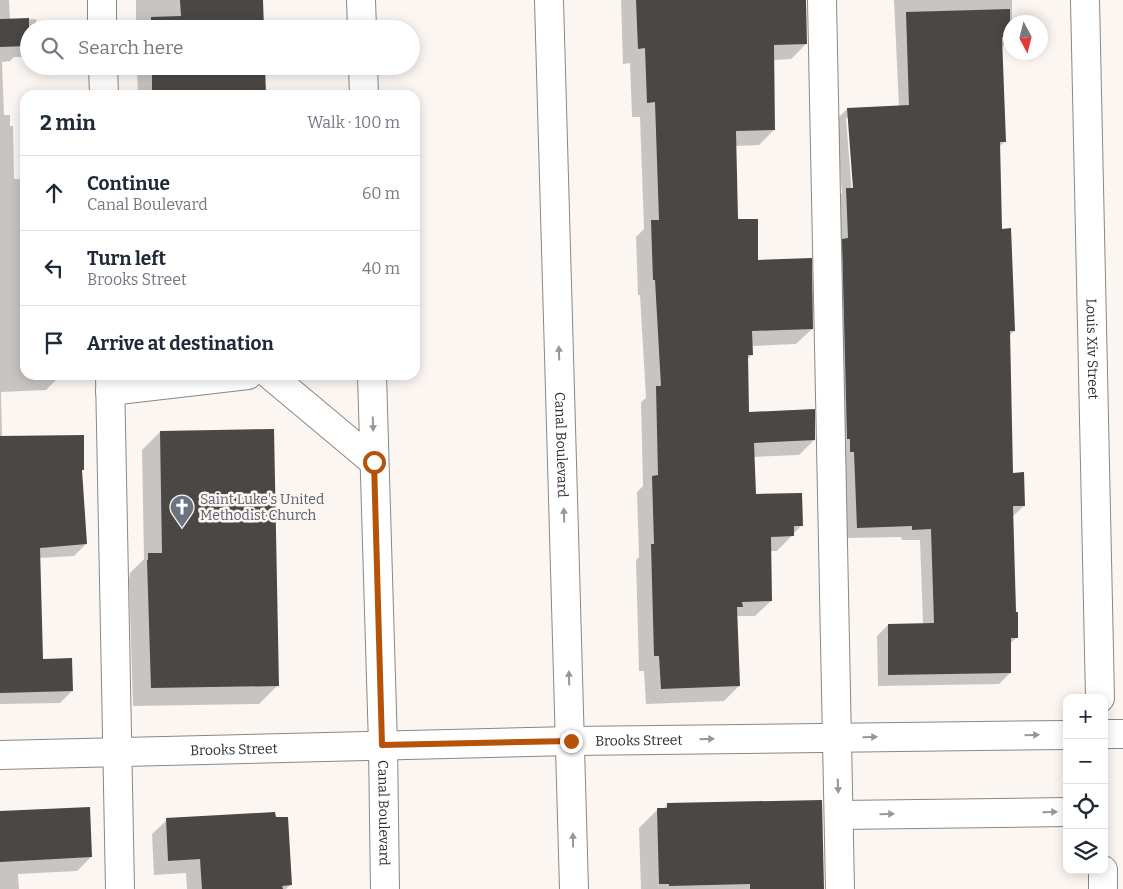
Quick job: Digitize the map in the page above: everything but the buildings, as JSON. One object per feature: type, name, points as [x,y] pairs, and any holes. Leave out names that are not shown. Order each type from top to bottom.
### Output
[{"type":"street","points":[[102,0],[102,20]]},
{"type":"street","points":[[361,0],[362,20]]},
{"type":"street","name":"Canal Boulevard","points":[[549,0],[574,889]]},
{"type":"street","points":[[822,0],[840,889]]},
{"type":"street","name":"Louis Xiv Street","points":[[1085,0],[1100,694]]},
{"type":"street","points":[[103,75],[104,90]]},
{"type":"street","points":[[363,75],[364,90]]},
{"type":"street","points":[[120,889],[110,383],[162,380]]},
{"type":"street","points":[[276,380],[374,462]]},
{"type":"street","name":"Canal Boulevard","points":[[372,380],[385,889]]},
{"type":"street","points":[[1108,734],[1123,734]]},
{"type":"street","name":"Brooks Street","points":[[0,755],[571,741],[1063,735]]},
{"type":"street","points":[[839,815],[1063,812]]},
{"type":"street","points":[[1103,874],[1103,889]]},
{"type":"place","name":"Saint Luke's United Methodist Church","points":[[182,528]]},
{"type":"route","points":[[374,462],[382,745],[571,741]]}]
